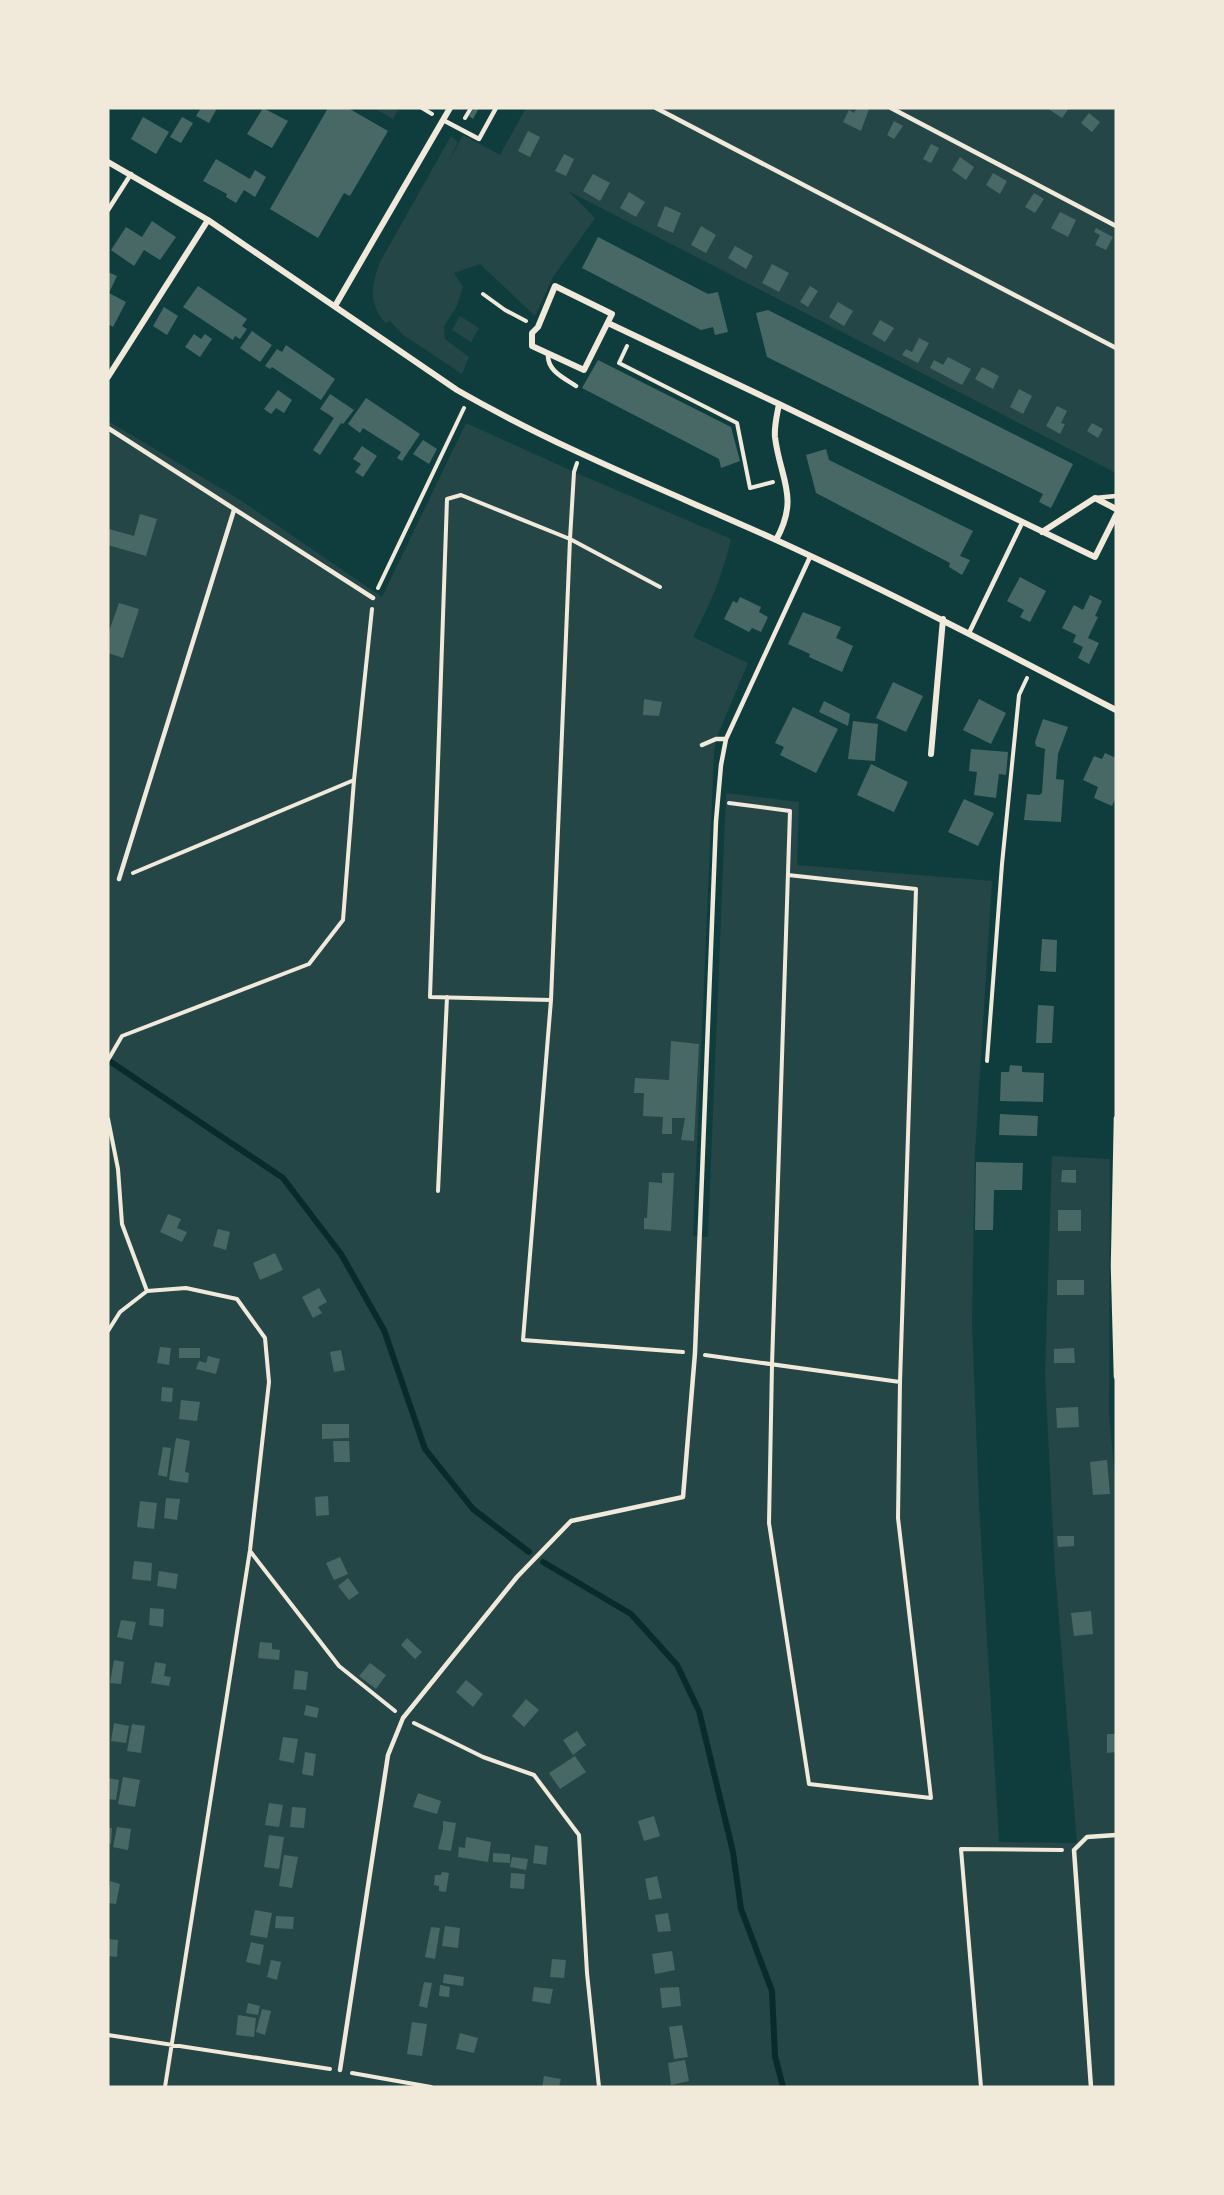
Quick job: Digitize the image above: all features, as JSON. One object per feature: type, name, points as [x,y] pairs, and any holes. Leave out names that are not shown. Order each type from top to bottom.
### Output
[{"type":"street","points":[[335,306],[450,108]]},
{"type":"street","points":[[108,162],[208,220],[457,390],[498,413],[580,454],[776,540],[943,619],[1116,710]]},
{"type":"street","points":[[109,373],[208,220]]},
{"type":"street","points":[[555,286],[612,314],[608,323],[584,370],[532,346],[532,333],[538,327],[555,286]]},
{"type":"street","points":[[608,323],[1095,557],[1116,515]]},
{"type":"street","points":[[776,540],[783,528],[789,507],[786,479],[775,437],[779,404]]},
{"type":"street","points":[[1042,532],[1095,498],[1116,509]]},
{"type":"street","points":[[931,754],[943,619]]},
{"type":"lane","points":[[443,120],[479,139],[496,108]]},
{"type":"lane","points":[[656,108],[1116,348]]},
{"type":"lane","points":[[891,108],[1116,226]]},
{"type":"lane","points":[[108,210],[131,174]]},
{"type":"lane","points":[[548,354],[548,361],[554,371],[576,386]]},
{"type":"lane","points":[[108,428],[373,598]]},
{"type":"lane","points":[[1095,498],[1116,496]]},
{"type":"lane","points":[[119,879],[234,510]]},
{"type":"lane","points":[[969,633],[1022,523]]},
{"type":"lane","points":[[340,2070],[388,1755],[403,1718],[517,1577],[571,1521],[683,1497],[695,1353],[717,801],[721,765],[726,739],[810,557]]},
{"type":"lane","points":[[702,745],[716,739],[726,739]]},
{"type":"lane","points":[[1116,1118],[1113,1266],[1116,1377]]},
{"type":"lane","points":[[1091,2087],[1074,1851],[1087,1837],[1116,1835]]},
{"type":"path","points":[[422,108],[435,116]]},
{"type":"path","points":[[483,294],[505,310],[538,327]]},
{"type":"path","points":[[633,335],[619,363],[737,423],[750,488],[786,479]]},
{"type":"path","points":[[109,1059],[122,1036],[309,964],[343,920],[354,780],[373,598],[463,410]]},
{"type":"path","points":[[580,454],[574,472],[570,539],[551,1000],[523,1340],[695,1353],[900,1382]]},
{"type":"path","points":[[551,1000],[430,997],[447,499],[461,495],[570,539],[660,587]]},
{"type":"path","points":[[987,1061],[1002,864],[1019,695],[1032,666]]},
{"type":"path","points":[[119,879],[354,780]]},
{"type":"path","points":[[717,801],[790,811],[772,1365],[770,1523],[809,1784],[931,1798],[898,1518],[900,1382],[916,889],[788,876]]},
{"type":"path","points":[[438,1191],[447,997]]},
{"type":"path","points":[[108,1119],[118,1169],[122,1224],[147,1291]]},
{"type":"path","points":[[108,1331],[120,1312],[147,1291],[186,1288],[237,1299],[265,1338],[268,1382],[250,1550],[165,2087]]},
{"type":"path","points":[[250,1550],[339,1666],[403,1718],[483,1757],[534,1775],[579,1835],[587,1973],[599,2087]]},
{"type":"path","points":[[981,2087],[961,1849],[1074,1851]]},
{"type":"path","points":[[108,2035],[340,2070],[431,2087]]},
{"type":"shaded area","points":[[374,108],[399,108],[393,119]]},
{"type":"shaded area","points":[[526,108],[1116,108],[1116,473],[568,191],[595,218],[553,277],[535,316],[480,264],[454,273],[463,287],[457,306],[444,326],[445,339],[469,357],[462,374],[403,335],[390,321],[385,323],[376,308],[373,286],[380,262],[451,136],[458,142],[448,163],[463,135],[500,155]]},
{"type":"shaded area","points":[[460,316],[479,328],[471,342],[452,330]]},
{"type":"shaded area","points":[[108,421],[237,498],[382,597],[466,423],[731,539],[715,589],[693,637],[748,663],[716,739],[714,753],[693,1236],[708,1237],[726,793],[799,802],[797,865],[992,881],[975,1152],[972,1321],[979,1504],[999,1842],[1077,1843],[1055,1570],[1045,1375],[1052,1156],[1110,1159],[1109,1413],[1116,1491],[1116,2087],[108,2087]]},
{"type":"building","points":[[201,108],[217,108],[209,123],[196,116]]},
{"type":"building","points":[[263,108],[288,121],[272,148],[247,134]]},
{"type":"building","points":[[328,108],[348,108],[388,131],[350,196],[344,193],[318,238],[270,209]]},
{"type":"building","points":[[474,108],[479,108],[473,119],[469,116]]},
{"type":"building","points":[[857,108],[869,109],[861,131],[843,122],[849,110],[854,113]]},
{"type":"building","points":[[1047,108],[1069,108],[1062,118]]},
{"type":"building","points":[[1089,113],[1100,122],[1092,132],[1081,123]]},
{"type":"building","points":[[143,117],[169,132],[156,154],[131,139]]},
{"type":"building","points":[[182,117],[193,123],[181,143],[170,137]]},
{"type":"building","points":[[894,121],[903,126],[894,139],[887,135]]},
{"type":"building","points":[[528,131],[540,137],[530,157],[518,151]]},
{"type":"building","points":[[931,144],[939,148],[931,163],[923,159]]},
{"type":"building","points":[[564,154],[574,159],[566,176],[555,171]]},
{"type":"building","points":[[960,157],[974,167],[966,180],[952,170]]},
{"type":"building","points":[[216,159],[250,179],[255,170],[266,177],[255,197],[244,190],[236,203],[226,197],[227,194],[203,181]]},
{"type":"building","points":[[993,173],[1007,181],[1000,194],[986,185]]},
{"type":"building","points":[[593,174],[610,183],[600,201],[583,191]]},
{"type":"building","points":[[629,192],[645,202],[636,217],[620,208]]},
{"type":"building","points":[[1034,193],[1044,199],[1035,213],[1025,207]]},
{"type":"building","points":[[665,206],[681,213],[673,233],[657,226]]},
{"type":"building","points":[[1060,212],[1076,220],[1068,237],[1051,228]]},
{"type":"building","points":[[152,221],[176,237],[160,260],[144,250],[134,266],[111,250],[126,227],[142,237]]},
{"type":"building","points":[[701,226],[716,235],[706,253],[691,245]]},
{"type":"building","points":[[1096,228],[1113,237],[1106,250],[1095,245],[1100,235],[1094,232]]},
{"type":"building","points":[[598,237],[708,294],[718,292],[728,332],[715,335],[713,327],[701,330],[582,268]]},
{"type":"building","points":[[735,246],[753,256],[746,269],[728,258]]},
{"type":"building","points":[[772,264],[789,273],[779,292],[762,283]]},
{"type":"building","points":[[108,272],[117,276],[109,293],[126,302],[113,327],[108,324]]},
{"type":"building","points":[[198,286],[247,319],[242,326],[247,329],[240,339],[235,336],[233,340],[183,307]]},
{"type":"building","points":[[810,286],[818,291],[808,307],[800,302]]},
{"type":"building","points":[[838,302],[853,311],[844,326],[829,317]]},
{"type":"building","points":[[164,307],[178,316],[167,335],[153,326]]},
{"type":"building","points":[[768,310],[1073,464],[1051,508],[1039,502],[1043,494],[767,357],[756,313]]},
{"type":"building","points":[[880,320],[894,328],[885,342],[872,334]]},
{"type":"building","points":[[252,331],[272,345],[260,362],[240,348]]},
{"type":"building","points":[[194,334],[201,339],[205,334],[212,339],[200,357],[185,347]]},
{"type":"building","points":[[919,338],[929,343],[918,363],[902,355],[906,349],[912,352]]},
{"type":"building","points":[[286,345],[335,379],[321,400],[272,367],[270,369],[265,366],[277,349],[282,352]]},
{"type":"building","points":[[948,357],[971,369],[962,385],[930,368],[934,360],[943,365]]},
{"type":"building","points":[[598,360],[731,427],[740,461],[721,468],[719,459],[582,388]]},
{"type":"building","points":[[982,367],[999,376],[993,389],[975,379]]},
{"type":"building","points":[[1019,389],[1032,396],[1023,414],[1010,407]]},
{"type":"building","points":[[278,390],[292,400],[284,413],[276,408],[271,414],[264,409]]},
{"type":"building","points":[[330,394],[354,410],[343,424],[341,423],[320,455],[313,450],[334,418],[320,409]]},
{"type":"building","points":[[366,398],[420,434],[402,461],[397,458],[401,452],[363,428],[360,433],[348,424]]},
{"type":"building","points":[[1057,406],[1067,411],[1061,423],[1065,424],[1060,434],[1046,426]]},
{"type":"building","points":[[1092,423],[1103,429],[1098,438],[1087,431]]},
{"type":"building","points":[[423,440],[437,449],[429,464],[413,454]]},
{"type":"building","points":[[362,446],[377,456],[363,477],[355,472],[361,464],[353,459]]},
{"type":"building","points":[[826,449],[829,460],[973,531],[960,556],[970,560],[962,575],[949,567],[950,563],[816,493],[806,455]]},
{"type":"building","points":[[140,514],[157,519],[146,556],[108,545],[109,529],[134,536]]},
{"type":"building","points":[[1020,577],[1046,591],[1030,622],[1020,617],[1024,610],[1007,601]]},
{"type":"building","points":[[1090,595],[1102,601],[1095,616],[1098,617],[1088,638],[1099,643],[1089,664],[1078,658],[1083,647],[1073,642],[1076,635],[1062,628],[1074,605],[1083,610]]},
{"type":"building","points":[[740,597],[761,607],[759,612],[768,617],[761,632],[752,628],[749,632],[724,619],[733,601],[737,603]]},
{"type":"building","points":[[119,603],[139,609],[123,658],[108,653],[108,634]]},
{"type":"building","points":[[803,612],[841,627],[836,638],[853,646],[842,672],[809,657],[810,654],[788,644]]},
{"type":"building","points":[[893,682],[923,696],[906,732],[876,718]]},
{"type":"building","points":[[644,699],[662,702],[659,716],[643,715]]},
{"type":"building","points":[[979,699],[1006,713],[991,744],[963,730]]},
{"type":"building","points":[[824,701],[850,714],[848,726],[819,712]]},
{"type":"building","points":[[793,707],[838,729],[816,773],[780,755],[784,747],[775,743]]},
{"type":"building","points":[[1043,719],[1068,727],[1058,754],[1056,779],[1064,780],[1061,822],[1024,820],[1027,794],[1042,793],[1045,749],[1036,746],[1035,742]]},
{"type":"building","points":[[853,721],[878,724],[875,761],[848,759]]},
{"type":"building","points":[[971,749],[1008,752],[1006,775],[999,774],[996,798],[974,795],[977,772],[969,771]]},
{"type":"building","points":[[1105,753],[1116,758],[1116,797],[1112,806],[1094,798],[1098,787],[1083,780],[1094,756],[1102,759]]},
{"type":"building","points":[[871,764],[908,782],[894,812],[857,795]]},
{"type":"building","points":[[964,799],[994,813],[978,846],[948,832]]},
{"type":"building","points":[[1042,939],[1057,940],[1056,972],[1040,971]]},
{"type":"building","points":[[1038,1005],[1054,1006],[1052,1043],[1036,1043]]},
{"type":"building","points":[[671,1041],[699,1044],[694,1141],[681,1140],[685,1118],[672,1118],[672,1134],[662,1134],[663,1117],[643,1116],[644,1093],[634,1093],[635,1078],[669,1080]]},
{"type":"building","points":[[1010,1065],[1022,1066],[1022,1072],[1044,1073],[1043,1102],[1000,1101],[1001,1072],[1009,1072]]},
{"type":"building","points":[[1000,1114],[1038,1116],[1037,1136],[999,1135]]},
{"type":"building","points":[[976,1162],[1023,1163],[1022,1190],[994,1190],[993,1230],[975,1230]]},
{"type":"building","points":[[1062,1170],[1076,1170],[1076,1183],[1061,1182]]},
{"type":"building","points":[[662,1173],[674,1173],[671,1231],[644,1229],[644,1218],[647,1218],[649,1182],[662,1183]]},
{"type":"building","points":[[1058,1210],[1081,1210],[1081,1231],[1058,1231]]},
{"type":"building","points":[[168,1214],[181,1219],[177,1228],[187,1232],[182,1242],[160,1232]]},
{"type":"building","points":[[218,1229],[230,1232],[226,1250],[213,1246]]},
{"type":"building","points":[[275,1253],[283,1270],[260,1280],[253,1263]]},
{"type":"building","points":[[1057,1280],[1084,1280],[1084,1295],[1057,1295]]},
{"type":"building","points":[[319,1288],[327,1302],[318,1307],[322,1313],[313,1318],[302,1297]]},
{"type":"building","points":[[160,1347],[171,1348],[169,1365],[157,1363]]},
{"type":"building","points":[[179,1348],[200,1348],[200,1358],[179,1358]]},
{"type":"building","points":[[1074,1348],[1075,1363],[1054,1363],[1054,1349]]},
{"type":"building","points":[[341,1350],[345,1370],[334,1372],[330,1352]]},
{"type":"building","points":[[208,1356],[220,1359],[216,1374],[196,1369],[199,1361],[206,1363]]},
{"type":"building","points":[[162,1387],[173,1388],[172,1402],[161,1401]]},
{"type":"building","points":[[181,1400],[200,1402],[197,1421],[179,1419]]},
{"type":"building","points":[[1078,1407],[1079,1427],[1057,1428],[1056,1408]]},
{"type":"building","points":[[322,1424],[349,1424],[349,1438],[322,1439]]},
{"type":"building","points":[[176,1438],[190,1441],[185,1472],[189,1473],[188,1483],[169,1480]]},
{"type":"building","points":[[333,1441],[349,1441],[350,1462],[334,1462]]},
{"type":"building","points":[[163,1447],[171,1448],[167,1477],[158,1475]]},
{"type":"building","points":[[1107,1460],[1110,1494],[1093,1495],[1090,1462]]},
{"type":"building","points":[[328,1496],[329,1515],[316,1516],[315,1497]]},
{"type":"building","points":[[166,1498],[180,1499],[177,1520],[164,1518]]},
{"type":"building","points":[[140,1501],[157,1503],[154,1529],[137,1527]]},
{"type":"building","points":[[1057,1536],[1074,1536],[1074,1546],[1058,1547]]},
{"type":"building","points":[[340,1557],[348,1574],[334,1580],[326,1563]]},
{"type":"building","points":[[134,1561],[152,1563],[151,1581],[132,1579]]},
{"type":"building","points":[[159,1571],[178,1574],[176,1589],[157,1586]]},
{"type":"building","points":[[348,1578],[359,1593],[349,1600],[338,1586]]},
{"type":"building","points":[[150,1608],[164,1609],[163,1627],[149,1625]]},
{"type":"building","points":[[1091,1611],[1093,1634],[1074,1636],[1071,1613]]},
{"type":"building","points":[[121,1620],[136,1622],[132,1640],[117,1637]]},
{"type":"building","points":[[407,1638],[422,1652],[415,1659],[401,1645]]},
{"type":"building","points":[[260,1642],[272,1643],[272,1649],[280,1650],[279,1660],[258,1658]]},
{"type":"building","points":[[114,1660],[124,1662],[121,1684],[110,1683]]},
{"type":"building","points":[[155,1662],[166,1664],[164,1676],[171,1677],[169,1686],[151,1683]]},
{"type":"building","points":[[370,1663],[386,1675],[376,1689],[359,1676]]},
{"type":"building","points":[[295,1670],[308,1672],[306,1690],[293,1689]]},
{"type":"building","points":[[466,1680],[483,1694],[473,1707],[456,1692]]},
{"type":"building","points":[[526,1699],[539,1710],[524,1727],[512,1716]]},
{"type":"building","points":[[306,1705],[319,1708],[317,1718],[304,1715]]},
{"type":"building","points":[[114,1723],[129,1726],[126,1743],[111,1741]]},
{"type":"building","points":[[132,1724],[145,1726],[141,1753],[127,1751]]},
{"type":"building","points":[[577,1731],[586,1745],[573,1755],[563,1740]]},
{"type":"building","points":[[1107,1734],[1116,1734],[1116,1752],[1107,1753]]},
{"type":"building","points":[[283,1737],[298,1739],[294,1763],[279,1760]]},
{"type":"building","points":[[305,1752],[316,1754],[313,1776],[302,1774]]},
{"type":"building","points":[[575,1756],[586,1772],[560,1789],[549,1773]]},
{"type":"building","points":[[123,1777],[140,1780],[135,1807],[118,1804]]},
{"type":"building","points":[[108,1778],[119,1780],[116,1800],[108,1799]]},
{"type":"building","points":[[418,1793],[441,1801],[437,1814],[413,1807]]},
{"type":"building","points":[[269,1803],[283,1805],[279,1827],[265,1825]]},
{"type":"building","points":[[292,1807],[306,1808],[304,1828],[290,1827]]},
{"type":"building","points":[[654,1816],[660,1836],[644,1841],[638,1821]]},
{"type":"building","points":[[443,1821],[456,1823],[451,1851],[438,1849]]},
{"type":"building","points":[[117,1827],[131,1829],[128,1850],[113,1847]]},
{"type":"building","points":[[108,1828],[112,1828],[111,1844],[108,1843]]},
{"type":"building","points":[[269,1835],[284,1837],[279,1869],[264,1867]]},
{"type":"building","points":[[466,1837],[491,1842],[488,1862],[458,1857],[459,1847],[465,1848]]},
{"type":"building","points":[[535,1845],[548,1847],[546,1865],[533,1863]]},
{"type":"building","points":[[493,1853],[510,1854],[510,1863],[493,1862]]},
{"type":"building","points":[[284,1855],[298,1857],[292,1888],[279,1886]]},
{"type":"building","points":[[512,1857],[528,1859],[526,1870],[510,1867]]},
{"type":"building","points":[[442,1872],[449,1873],[446,1892],[439,1891],[439,1886],[434,1885],[435,1875],[441,1875]]},
{"type":"building","points":[[511,1873],[525,1874],[524,1889],[510,1888]]},
{"type":"building","points":[[657,1876],[662,1898],[649,1900],[645,1879]]},
{"type":"building","points":[[110,1881],[120,1884],[116,1904],[108,1903]]},
{"type":"building","points":[[255,1910],[272,1913],[267,1938],[250,1935]]},
{"type":"building","points":[[668,1913],[671,1931],[658,1932],[655,1915]]},
{"type":"building","points":[[276,1916],[294,1917],[293,1929],[275,1928]]},
{"type":"building","points":[[445,1926],[460,1928],[458,1948],[442,1946]]},
{"type":"building","points":[[431,1927],[440,1928],[435,1959],[425,1957]]},
{"type":"building","points":[[108,1939],[118,1940],[117,1957],[108,1956]]},
{"type":"building","points":[[251,1942],[264,1945],[260,1965],[246,1962]]},
{"type":"building","points":[[672,1951],[675,1970],[655,1974],[652,1954]]},
{"type":"building","points":[[552,1959],[566,1960],[564,1978],[550,1977]]},
{"type":"building","points":[[271,1960],[281,1962],[277,1980],[267,1977]]},
{"type":"building","points":[[444,1974],[464,1977],[463,1986],[443,1983]]},
{"type":"building","points":[[424,1982],[432,1983],[427,2008],[419,2006]]},
{"type":"building","points":[[440,1985],[450,1987],[449,1997],[439,1996]]},
{"type":"building","points":[[534,1987],[553,1989],[550,2004],[532,2001]]},
{"type":"building","points":[[679,1987],[681,2006],[662,2008],[660,1988]]},
{"type":"building","points":[[248,2003],[260,2006],[258,2015],[246,2013]]},
{"type":"building","points":[[262,2009],[271,2011],[265,2035],[256,2032]]},
{"type":"building","points":[[238,2015],[256,2018],[254,2037],[236,2035]]},
{"type":"building","points":[[412,2022],[427,2024],[422,2056],[407,2054]]},
{"type":"building","points":[[682,2025],[688,2057],[674,2059],[669,2027]]},
{"type":"building","points":[[460,2033],[478,2038],[474,2053],[456,2049]]},
{"type":"building","points":[[685,2060],[689,2081],[671,2085],[668,2063]]},
{"type":"building","points":[[544,2076],[561,2079],[559,2087],[542,2087]]},
{"type":"waterway","points":[[108,1060],[283,1178],[341,1254],[384,1330],[425,1449],[473,1509],[529,1552]]},
{"type":"waterway","points":[[543,1562],[631,1614],[677,1665],[699,1711],[733,1852],[741,1909],[772,1991],[775,2056],[783,2087]]}]
